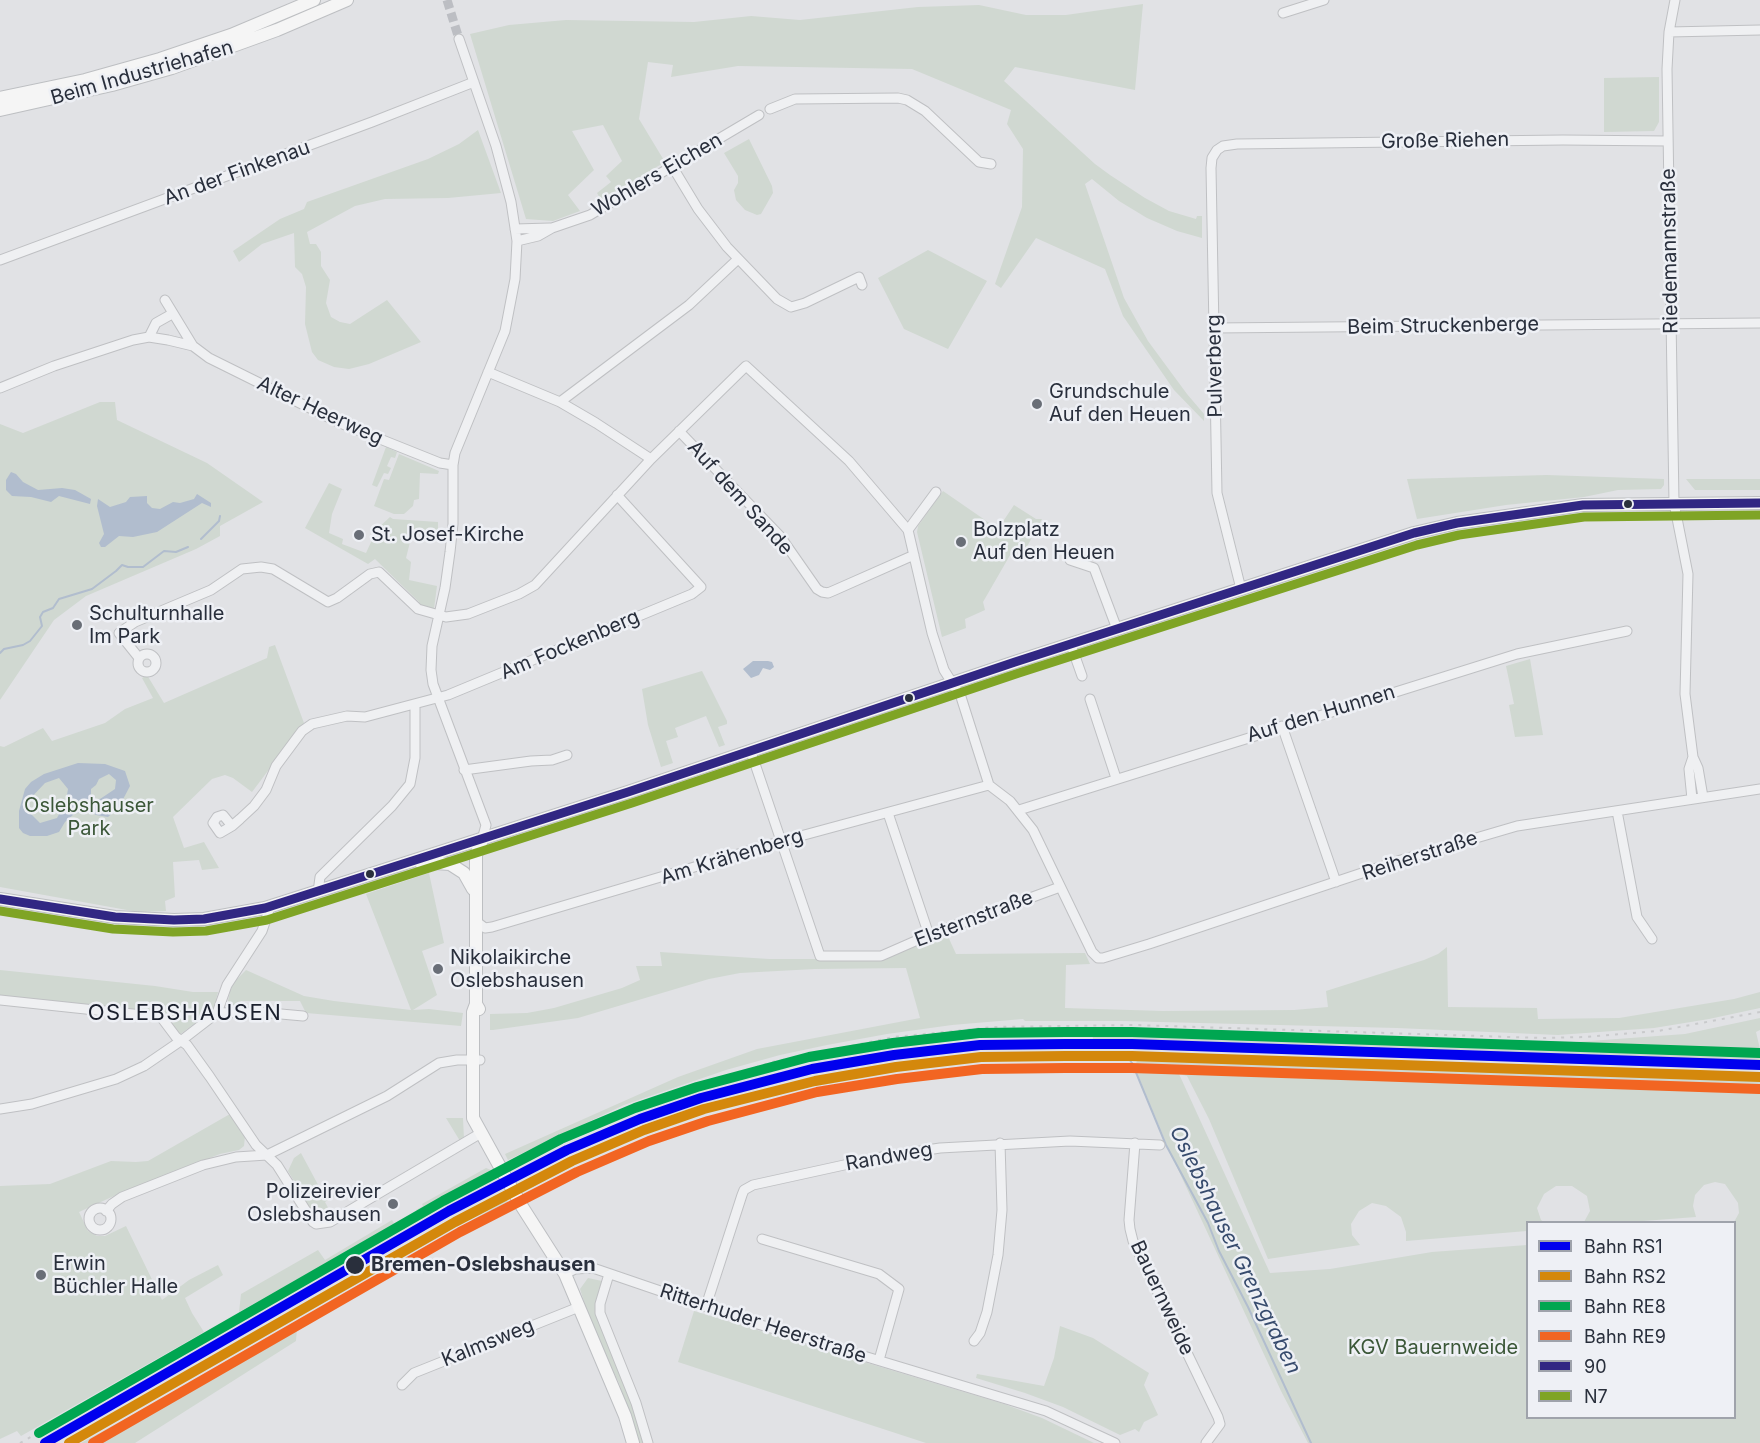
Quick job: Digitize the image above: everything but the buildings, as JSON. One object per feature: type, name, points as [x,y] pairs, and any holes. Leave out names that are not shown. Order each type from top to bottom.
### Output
[{"type":"main road","name":"Beim Industriehafen","points":[[0,98],[85,80],[160,59],[231,35],[314,0]]},
{"type":"main road","name":"Beim Industriehafen","points":[[0,110],[102,88],[172,68],[268,34],[347,0]]},
{"type":"main road","points":[[0,899],[115,917],[174,920],[204,919],[270,907],[482,840],[1241,588],[1414,533],[1456,523],[1583,505],[1760,503]]},
{"type":"main road","points":[[482,840],[476,855],[476,1004],[472,1012],[481,1133],[521,1205],[565,1274],[625,1416],[631,1439]]},
{"type":"main road","points":[[416,860],[421,863],[450,864],[458,868],[464,873],[475,893]]},
{"type":"street","points":[[1283,13],[1324,0]]},
{"type":"street","name":"Riedemannstraße","points":[[1675,0],[1669,32],[1667,69],[1674,503],[1688,574],[1685,694],[1693,758]]},
{"type":"street","points":[[1669,32],[1760,30]]},
{"type":"street","points":[[459,39],[496,146],[511,202],[517,242],[515,279],[505,331],[459,440],[453,465],[451,543],[432,646],[431,670],[437,699],[486,825],[482,840]]},
{"type":"street","name":"An der Finkenau","points":[[0,260],[474,82]]},
{"type":"street","points":[[770,109],[795,99],[898,98],[907,100],[925,111],[979,162],[991,164]]},
{"type":"street","name":"Wohlers Eichen","points":[[517,242],[590,215],[759,115]]},
{"type":"street","name":"Große Riehen","points":[[1223,146],[1237,144],[1668,141]]},
{"type":"street","name":"Pulverberg","points":[[1223,146],[1212,158],[1217,493],[1241,588]]},
{"type":"street","points":[[672,166],[698,209],[738,259],[777,299],[791,307],[805,303],[859,277],[862,285]]},
{"type":"street","name":"Wohlers Eichen","points":[[515,229],[552,228]]},
{"type":"street","points":[[560,402],[689,305],[738,259]]},
{"type":"street","name":"Alter Heerweg","points":[[165,300],[193,346],[209,358],[340,423],[440,463],[453,465]]},
{"type":"street","points":[[0,388],[59,364],[149,337],[156,323],[172,314]]},
{"type":"street","name":"Beim Struckenberge","points":[[1214,328],[1760,323]]},
{"type":"street","name":"Alter Heerweg","points":[[149,337],[193,346]]},
{"type":"street","points":[[139,658],[119,633],[135,622],[211,590],[242,569],[261,567],[273,569],[328,602],[370,574],[379,572],[418,609],[450,617],[468,614],[519,594],[535,585],[651,459],[746,366],[849,461],[908,530],[928,618],[944,670],[961,697],[989,785],[1019,810],[1033,830],[1060,887]]},
{"type":"street","points":[[488,372],[560,402],[651,459]]},
{"type":"street","name":"Auf dem Sande","points":[[679,431],[780,536],[817,589],[822,592],[835,591],[914,555]]},
{"type":"street","points":[[908,530],[936,492]]},
{"type":"street","name":"Am Fockenberg","points":[[232,826],[254,806],[266,790],[276,766],[307,727],[347,716],[364,717],[437,699],[692,594],[701,587],[617,495]]},
{"type":"street","points":[[1070,560],[1094,568],[1117,629]]},
{"type":"street","name":"Auf den Hunnen","points":[[1019,810],[1517,654],[1627,631]]},
{"type":"street","points":[[1071,645],[1082,676]]},
{"type":"street","points":[[1090,699],[1116,778]]},
{"type":"street","points":[[318,892],[320,877],[393,806],[410,784],[415,758],[415,705]]},
{"type":"street","points":[[1282,726],[1336,882]]},
{"type":"street","points":[[751,752],[782,841]]},
{"type":"street","points":[[464,770],[552,760],[567,755]]},
{"type":"street","points":[[1693,758],[1698,768],[1703,797]]},
{"type":"street","points":[[1692,799],[1689,769],[1693,758]]},
{"type":"street","name":"Am Krähenberg","points":[[477,922],[485,928],[492,927],[782,841],[989,785]]},
{"type":"street","name":"Reiherstraße","points":[[1060,887],[1094,956],[1103,958],[1401,860],[1506,829],[1760,789]]},
{"type":"street","points":[[1617,811],[1637,917],[1652,939]]},
{"type":"street","points":[[888,813],[928,935]]},
{"type":"street","name":"Elsternstraße","points":[[782,841],[820,956],[874,957],[1060,887]]},
{"type":"street","points":[[0,1109],[32,1104],[116,1079],[144,1066],[182,1040],[218,1013],[227,985],[262,931],[270,907]]},
{"type":"street","points":[[0,1000],[162,1017],[210,1077],[256,1145],[277,1165],[313,1222],[326,1224],[481,1133]]},
{"type":"street","points":[[218,1013],[258,1012],[303,1016]]},
{"type":"street","points":[[106,1211],[122,1197],[203,1165],[236,1156],[267,1155],[378,1101],[439,1063],[476,1059]]},
{"type":"street","name":"Randweg","points":[[706,1306],[744,1190],[763,1183],[876,1158],[940,1148],[1070,1141],[1160,1145]]},
{"type":"street","points":[[974,1341],[980,1333],[987,1312],[998,1255],[1002,1210],[1000,1143]]},
{"type":"street","name":"Bauernweide","points":[[1135,1143],[1130,1229],[1133,1241],[1218,1417],[1220,1424],[1206,1443]]},
{"type":"street","points":[[762,1239],[879,1274],[899,1289],[879,1360]]},
{"type":"street","name":"Ritterhuder Heerstraße","points":[[565,1274],[575,1269],[593,1268],[751,1322],[1046,1411],[1115,1443]]},
{"type":"street","points":[[609,1274],[600,1304],[600,1313],[636,1403],[648,1443]]},
{"type":"street","name":"Kalmsweg","points":[[402,1385],[414,1373],[579,1307]]},
{"type":"green space","points":[[1143,4],[1135,90],[1015,67],[1004,81],[1110,175],[1169,211],[1196,219],[1197,216],[1202,216],[1202,238],[1177,231],[1147,218],[1119,201],[1092,179],[1085,184],[1124,298],[1148,341],[1204,414],[1204,421],[1174,390],[1123,316],[1105,269],[1036,238],[1001,288],[995,284],[1022,207],[1023,149],[1007,124],[1011,110],[912,69],[738,66],[671,77],[673,65],[648,62],[639,119],[665,162],[601,200],[597,193],[611,182],[606,176],[622,161],[603,125],[572,131],[594,170],[568,195],[580,211],[553,221],[526,219],[470,34],[509,25],[566,20],[694,22],[751,16],[800,20],[918,7],[979,5],[1026,15],[1066,15]]},
{"type":"green space","points":[[1659,77],[1659,122],[1654,131],[1604,132],[1604,78]]},
{"type":"green space","points":[[478,130],[501,193],[448,198],[385,199],[355,206],[307,232],[310,244],[316,244],[321,252],[321,266],[330,280],[326,303],[331,317],[350,324],[387,300],[421,342],[369,364],[349,369],[334,367],[318,360],[312,352],[305,324],[306,287],[302,274],[295,267],[294,233],[262,244],[239,262],[233,251],[280,219],[304,209],[307,202],[428,159],[459,144]]},
{"type":"green space","points":[[749,139],[772,186],[773,193],[761,214],[757,215],[745,210],[736,200],[734,190],[738,183],[738,176],[724,153]]},
{"type":"green space","points":[[928,250],[987,281],[948,349],[904,329],[878,278]]},
{"type":"green space","points":[[100,402],[115,402],[117,420],[207,463],[263,502],[220,526],[220,536],[196,549],[86,596],[54,620],[0,700],[0,424],[23,433]]},
{"type":"green space","points":[[386,447],[397,452],[395,458],[391,457],[387,466],[391,468],[388,474],[384,473],[377,487],[372,485]]},
{"type":"green space","points":[[399,454],[439,471],[438,474],[420,473],[419,499],[414,500],[413,506],[404,514],[394,514],[374,506],[384,479],[389,480]]},
{"type":"green space","points":[[1547,475],[1664,479],[1664,485],[1661,489],[1618,490],[1584,497],[1506,505],[1417,519],[1407,479]]},
{"type":"green space","points":[[1686,479],[1760,479],[1760,490],[1695,490]]},
{"type":"green space","points":[[329,483],[342,489],[332,514],[329,533],[343,539],[342,544],[366,553],[377,529],[390,517],[438,522],[438,533],[413,530],[406,558],[411,562],[409,580],[437,586],[434,609],[417,605],[419,602],[375,559],[368,564],[305,528]]},
{"type":"green space","points":[[943,491],[998,529],[1014,505],[1036,519],[1042,519],[1023,554],[1013,550],[983,602],[985,610],[965,619],[966,628],[942,637],[917,532],[918,526]]},
{"type":"green space","name":"Oslebshauser Park","points":[[275,645],[304,723],[252,792],[225,775],[212,779],[173,817],[184,848],[204,842],[219,868],[202,870],[199,860],[173,862],[175,897],[165,901],[166,911],[138,912],[0,887],[0,746],[4,747],[43,728],[52,741],[105,723],[125,709],[153,698],[142,678],[147,675],[164,703],[267,658],[269,647]]},
{"type":"green space","points":[[1530,659],[1543,735],[1515,737],[1509,705],[1514,704],[1506,666]]},
{"type":"green space","points":[[702,671],[727,721],[727,724],[718,727],[725,745],[719,747],[706,716],[675,728],[678,737],[666,741],[673,763],[661,767],[648,725],[642,689]]},
{"type":"green space","points":[[429,873],[444,943],[422,951],[437,995],[413,1010],[429,1009],[463,1013],[461,1026],[306,1013],[300,1001],[241,1001],[240,1007],[228,1001],[234,982],[246,970],[304,996],[411,1010],[366,894]]},
{"type":"green space","points":[[946,932],[956,954],[1085,953],[1090,964],[1066,965],[1065,1008],[1163,1011],[1294,1010],[1328,1007],[1326,991],[1424,960],[1447,947],[1448,1007],[1537,1008],[1538,1019],[1619,1018],[1734,999],[1760,992],[1760,1008],[1654,1028],[1558,1035],[1397,1028],[1121,1021],[1025,1021],[1023,1019],[952,1025],[827,1045],[726,1070],[624,1105],[508,1160],[505,1154],[678,1077],[757,1049],[920,1018],[906,968],[740,973],[709,979],[578,1018],[493,1030],[490,1030],[490,1014],[527,1013],[554,1008],[622,988],[640,980],[636,966],[662,966],[660,952],[769,959],[878,959]]},
{"type":"green space","points":[[0,970],[193,992],[218,992],[214,1008],[179,1035],[163,1014],[0,996]]},
{"type":"green space","points":[[1760,1018],[1760,1030],[1756,1032],[1760,1062],[1358,1046],[1093,1039],[1092,1031],[1576,1042],[1685,1034]]},
{"type":"green space","name":"KGV Bauernweide","points":[[1138,1056],[1514,1068],[1760,1079],[1760,1443],[1308,1443],[1281,1391],[1169,1150],[1135,1068]]},
{"type":"green space","points":[[230,1114],[245,1136],[244,1146],[239,1150],[220,1154],[127,1190],[79,1212],[88,1231],[97,1236],[105,1236],[126,1226],[162,1300],[189,1280],[218,1265],[223,1275],[185,1298],[204,1332],[21,1436],[17,1431],[0,1439],[0,1186],[50,1184],[111,1161],[148,1161]]},
{"type":"green space","points":[[446,1118],[463,1118],[464,1139],[460,1141]]},
{"type":"green space","points":[[301,1153],[323,1194],[339,1193],[325,1202],[332,1215],[324,1217],[312,1212],[288,1171],[294,1158]]},
{"type":"green space","points":[[486,1168],[491,1170],[418,1212],[416,1210],[423,1206],[422,1204]]},
{"type":"green space","points":[[507,1200],[509,1205],[505,1210],[450,1239],[297,1328],[296,1341],[135,1443],[81,1443],[156,1402]]},
{"type":"green space","points":[[392,1220],[395,1225],[239,1312],[241,1294],[318,1250],[325,1260]]},
{"type":"green space","points":[[588,1278],[602,1281],[597,1316],[631,1398],[645,1443],[638,1443],[619,1383],[588,1314],[580,1289]]},
{"type":"green space","points":[[694,1311],[1004,1404],[1042,1418],[1094,1443],[926,1443],[678,1362]]},
{"type":"green space","points":[[1060,1326],[1093,1338],[1149,1373],[1144,1385],[1158,1415],[1144,1422],[1139,1432],[1135,1429],[1120,1435],[1063,1407],[976,1378],[977,1374],[1044,1386],[1054,1358]]},
{"type":"water","points":[[11,472],[38,490],[62,488],[75,490],[91,499],[90,504],[59,496],[51,502],[31,497],[12,496],[6,490],[6,480]]},
{"type":"water","points":[[197,494],[211,503],[211,507],[202,503],[157,532],[133,537],[119,536],[105,547],[101,547],[99,543],[104,534],[97,506],[98,499],[110,507],[126,502],[130,497],[147,496],[147,503],[152,508],[160,509],[173,502],[180,503],[194,499]]},
{"type":"water","points":[[753,661],[772,662],[774,667],[770,670],[763,668],[759,675],[751,678],[743,669]]},
{"type":"water","points":[[78,763],[105,764],[125,771],[130,786],[119,807],[108,817],[96,815],[89,810],[74,814],[59,832],[47,836],[30,836],[19,828],[19,811],[25,789],[44,774]],"holes":[[[109,774],[116,780],[115,789],[97,801],[91,797],[91,789],[99,779]],[[59,778],[68,789],[66,801],[57,818],[40,823],[31,814],[27,802],[45,783]]]},
{"type":"waterway","points":[[201,539],[219,521],[220,516]]},
{"type":"waterway","points":[[0,653],[4,649],[30,641],[42,626],[40,617],[43,612],[53,608],[59,599],[92,589],[122,565],[143,567],[164,551],[176,552],[188,547]]},
{"type":"waterway","name":"Oslebshauser Grenzgraben","points":[[1129,1059],[1132,1063]]},
{"type":"waterway","name":"Oslebshauser Grenzgraben","points":[[1135,1070],[1166,1145],[1208,1223],[1219,1251],[1248,1307],[1311,1443]]},
{"type":"tunnel","points":[[447,0],[459,39]]},
{"type":"railway","points":[[20,1443],[510,1164],[575,1132],[640,1104],[772,1062],[894,1037],[994,1027],[1135,1025],[1542,1038],[1658,1031],[1760,1012]]},
{"type":"rail line","name":"RE8","points":[[39,1433],[443,1201],[561,1139],[635,1108],[697,1087],[809,1057],[893,1043],[979,1033],[1065,1032],[1132,1032],[1760,1053]]},
{"type":"rail line","name":"RS1","points":[[45,1443],[449,1211],[567,1150],[640,1119],[701,1098],[812,1069],[894,1055],[980,1045],[1065,1044],[1132,1044],[1760,1065]]},
{"type":"rail line","name":"RS2","points":[[69,1443],[455,1222],[572,1161],[644,1130],[704,1109],[815,1081],[896,1067],[981,1057],[1065,1056],[1132,1056],[1760,1077]]},
{"type":"rail line","name":"RE9","points":[[93,1443],[460,1232],[577,1172],[649,1141],[708,1121],[817,1092],[897,1079],[982,1069],[1065,1068],[1132,1068],[1759,1089]]},
{"type":"transit line","name":"90","points":[[0,899],[115,917],[174,920],[204,919],[265,908],[628,792],[1015,662],[1414,533],[1457,523],[1583,505],[1760,503]]},
{"type":"transit line","name":"N7","points":[[0,911],[113,929],[173,932],[206,931],[267,920],[632,803],[1019,673],[1417,545],[1459,535],[1584,517],[1760,515]]},
{"type":"place","name":"Grundschule Auf den Heuen","points":[[1037,404]]},
{"type":"place","name":"St. Josef-Kirche","points":[[359,535]]},
{"type":"place","name":"Bolzplatz Auf den Heuen","points":[[961,542]]},
{"type":"place","name":"Schulturnhalle Im Park","points":[[77,625]]},
{"type":"place","name":"Nikolaikirche Oslebshausen","points":[[438,969]]},
{"type":"place","name":"Polizeirevier Oslebshausen","points":[[393,1204]]},
{"type":"place","name":"Bremen-Oslebshausen","points":[[355,1265]]},
{"type":"place","name":"Erwin Büchler Halle","points":[[41,1275]]},
{"type":"district","name":"OSLEBSHAUSEN","points":[[185,1013]]}]
